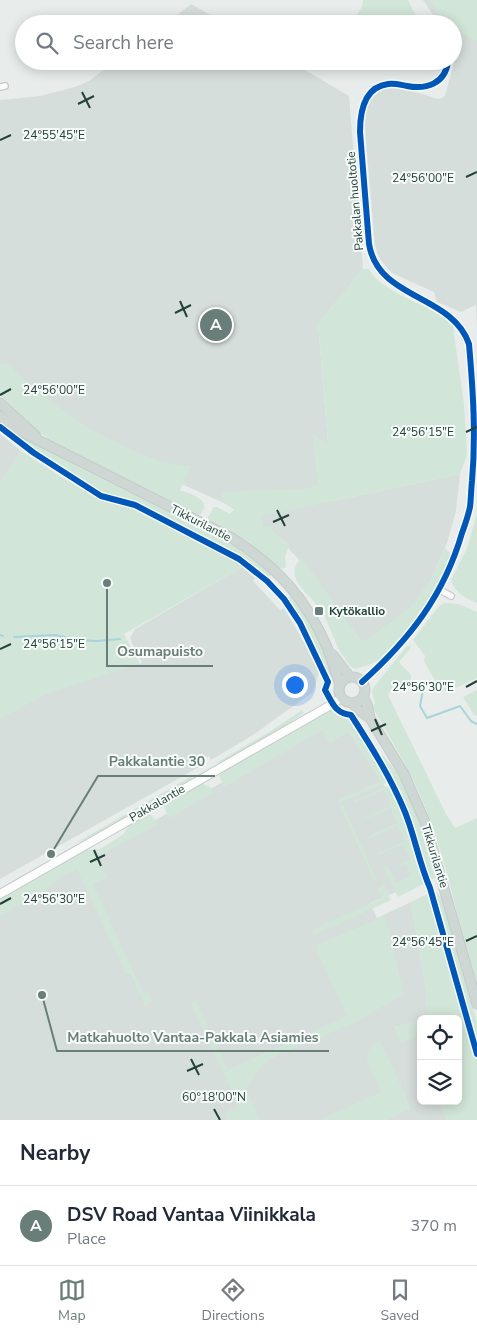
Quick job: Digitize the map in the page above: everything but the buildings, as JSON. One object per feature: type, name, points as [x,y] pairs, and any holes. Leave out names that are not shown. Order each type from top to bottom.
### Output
[{"type":"main road","name":"Tikkurilantie","points":[[0,403],[39,440]]},
{"type":"main road","name":"Tikkurilantie","points":[[0,416],[16,429],[232,538],[257,555],[294,591],[311,615],[328,648],[340,684]]},
{"type":"main road","name":"Tikkurilantie","points":[[328,648],[350,677]]},
{"type":"main road","points":[[350,677],[362,682],[365,687],[363,697],[357,702],[352,704],[340,698],[338,693],[340,684],[345,678],[350,677]]},
{"type":"main road","name":"Tikkurilantie","points":[[363,697],[367,704],[370,718],[404,774],[425,822],[477,1004]]},
{"type":"main road","name":"Pakkalantie","points":[[0,894],[340,698]]},
{"type":"main road","name":"Tikkurilantie","points":[[352,704],[370,718]]},
{"type":"street","name":"Pakkalan huoltotie","points":[[362,682],[404,640],[440,590],[455,558],[470,508],[474,454],[473,396],[469,344],[466,336],[454,320],[393,283],[382,274],[371,255],[360,118],[362,106],[367,96],[381,85],[390,83],[414,87],[431,84],[444,76],[446,70]]},
{"type":"street","points":[[440,590],[452,596]]},
{"type":"shaded area","points":[[423,0],[477,0],[477,331],[476,305],[461,312],[437,302],[434,292],[389,270],[380,259],[375,246],[364,117],[368,104],[377,92],[390,87],[403,88],[438,99],[445,96],[452,70],[462,70],[462,15],[433,15]]},
{"type":"shaded area","points":[[191,4],[210,15],[177,15]]},
{"type":"shaded area","points":[[103,70],[305,70],[349,96],[363,269],[318,324],[333,501],[460,474],[456,511],[447,543],[432,577],[403,617],[362,650],[306,567],[285,545],[226,504],[113,453],[0,369],[0,100],[40,96],[75,87],[89,81]]},
{"type":"shaded area","points":[[0,434],[21,451],[0,484]]},
{"type":"shaded area","points":[[242,567],[255,578],[253,581],[280,610],[284,608],[305,644],[319,673],[313,692],[253,735],[211,760],[209,756],[197,763],[199,767],[0,879],[0,697],[142,663],[130,638],[135,629]]},
{"type":"shaded area","points":[[331,721],[349,731],[396,804],[418,869],[401,890],[370,903],[377,918],[411,902],[426,990],[426,1015],[417,1015],[417,1021],[395,1027],[401,1041],[417,1036],[417,1105],[441,1105],[447,1120],[0,1120],[0,908]]},
{"type":"green space","points":[[363,0],[408,0],[416,15],[356,15]]},
{"type":"green space","points":[[430,0],[477,0],[477,41],[462,34],[462,15],[440,15]]},
{"type":"green space","points":[[363,269],[369,269],[382,283],[400,295],[440,315],[453,327],[464,404],[467,455],[460,474],[262,516],[263,527],[273,526],[271,529],[288,544],[290,542],[285,557],[286,567],[281,569],[248,542],[211,524],[208,521],[208,517],[214,507],[230,514],[234,509],[226,504],[221,495],[222,492],[304,489],[318,485],[313,435],[328,443],[318,323]]},
{"type":"green space","points":[[0,364],[7,364],[66,413],[114,442],[161,461],[191,466],[184,481],[188,483],[187,485],[183,484],[180,490],[202,501],[204,509],[201,514],[196,515],[52,442],[0,395]]},
{"type":"green space","points":[[0,422],[78,467],[234,545],[271,573],[271,575],[267,577],[227,549],[139,504],[106,496],[37,452],[0,425]]},
{"type":"green space","points":[[21,451],[66,480],[100,498],[120,506],[135,508],[140,513],[200,541],[244,566],[124,634],[140,664],[48,693],[0,719],[0,484]]},
{"type":"green space","points":[[477,514],[477,603],[461,595],[455,589],[451,580],[467,548]]},
{"type":"green space","points":[[445,548],[451,554],[446,567],[410,628],[388,653],[366,666],[355,669],[350,666],[339,650],[321,608],[319,608],[296,579],[296,566],[300,559],[303,560],[359,638],[365,641],[412,606],[432,577]]},
{"type":"green space","points":[[290,596],[299,605],[310,624],[334,675],[329,677],[303,623],[287,599]]},
{"type":"green space","points":[[445,603],[458,604],[477,612],[477,678],[447,692],[434,678],[424,661],[425,656],[413,640],[439,606]]},
{"type":"green space","points":[[410,645],[411,648],[399,662],[411,675],[411,679],[390,691],[388,695],[446,814],[455,828],[477,818],[477,989],[447,873],[424,804],[372,706],[375,704],[373,688],[406,647]]},
{"type":"green space","points":[[477,690],[477,716],[474,715],[463,697]]},
{"type":"green space","points":[[332,708],[337,715],[347,717],[355,723],[388,782],[340,804],[338,800],[381,781],[349,731],[330,743],[322,730],[224,787],[218,773]]},
{"type":"green space","points":[[302,710],[304,713],[282,728],[220,763],[216,763],[269,732]]},
{"type":"green space","points":[[383,755],[400,777],[417,811],[436,872],[433,879],[429,882],[414,828],[405,804],[382,762],[381,757]]},
{"type":"green space","points":[[190,777],[193,778],[90,837],[74,844]]},
{"type":"green space","points":[[201,783],[210,787],[213,793],[169,818],[163,805]]},
{"type":"green space","points":[[390,785],[403,812],[420,870],[426,883],[398,897],[383,866],[387,864],[396,883],[411,876],[406,864],[401,866],[400,864],[410,859],[404,844],[378,855],[377,853],[405,841],[398,826],[370,838],[370,836],[397,823],[391,808],[362,819],[390,806],[389,800],[384,790],[355,803],[354,801]]},
{"type":"green space","points":[[343,805],[377,881],[375,882],[340,806]]},
{"type":"green space","points":[[150,814],[158,824],[98,856],[107,878],[93,884],[143,993],[148,992],[152,1002],[145,1005],[131,974],[126,974],[77,869],[64,875],[44,891],[0,916],[0,898],[84,850],[100,849],[124,834],[131,823]]},
{"type":"green space","points":[[384,885],[391,900],[314,935],[310,931],[382,898],[378,889]]},
{"type":"green space","points":[[435,891],[442,898],[477,1022],[477,1050],[432,892]]},
{"type":"green space","points":[[429,893],[477,1060],[477,1120],[447,1120],[441,1105],[462,1105],[462,1015],[426,1015],[426,990],[411,902]]},
{"type":"green space","points":[[385,916],[404,994],[352,1024],[283,1052],[263,1064],[246,1088],[260,1120],[227,1120],[224,1114],[239,1106],[191,1004],[196,1001],[228,1070],[347,1016],[315,946]]},
{"type":"green space","points":[[417,1021],[417,1036],[401,1042],[395,1027]]},
{"type":"green space","points":[[378,1041],[381,1043],[411,1108],[387,1120],[320,1120],[381,1092],[367,1059],[369,1050]]},
{"type":"waterway","points":[[14,637],[55,635],[77,640],[120,639]]},
{"type":"waterway","points":[[423,690],[420,706],[427,718],[460,706],[471,721],[477,724]]},
{"type":"cycle path","points":[[362,682],[410,632],[435,596],[455,555],[470,507],[474,430],[469,344],[460,328],[447,315],[400,287],[386,276],[375,262],[369,244],[360,132],[361,116],[365,102],[373,90],[380,86],[391,84],[414,87],[428,86],[439,80],[446,70]]},
{"type":"cycle path","points":[[0,427],[34,453],[101,496],[135,505],[239,559],[267,581],[284,599],[300,623],[328,682],[325,690],[330,700],[338,710],[351,715],[387,775],[405,812],[430,888],[477,1054]]},
{"type":"place","name":"DSV Road Vantaa Viinikkala","points":[[216,325]]},
{"type":"place","name":"Osumapuisto","points":[[107,583]]},
{"type":"place","name":"Kytökallio","points":[[319,611]]},
{"type":"place","name":"Pakkalantie 30","points":[[51,854]]},
{"type":"place","name":"Matkahuolto Vantaa-Pakkala Asiamies","points":[[42,995]]}]
